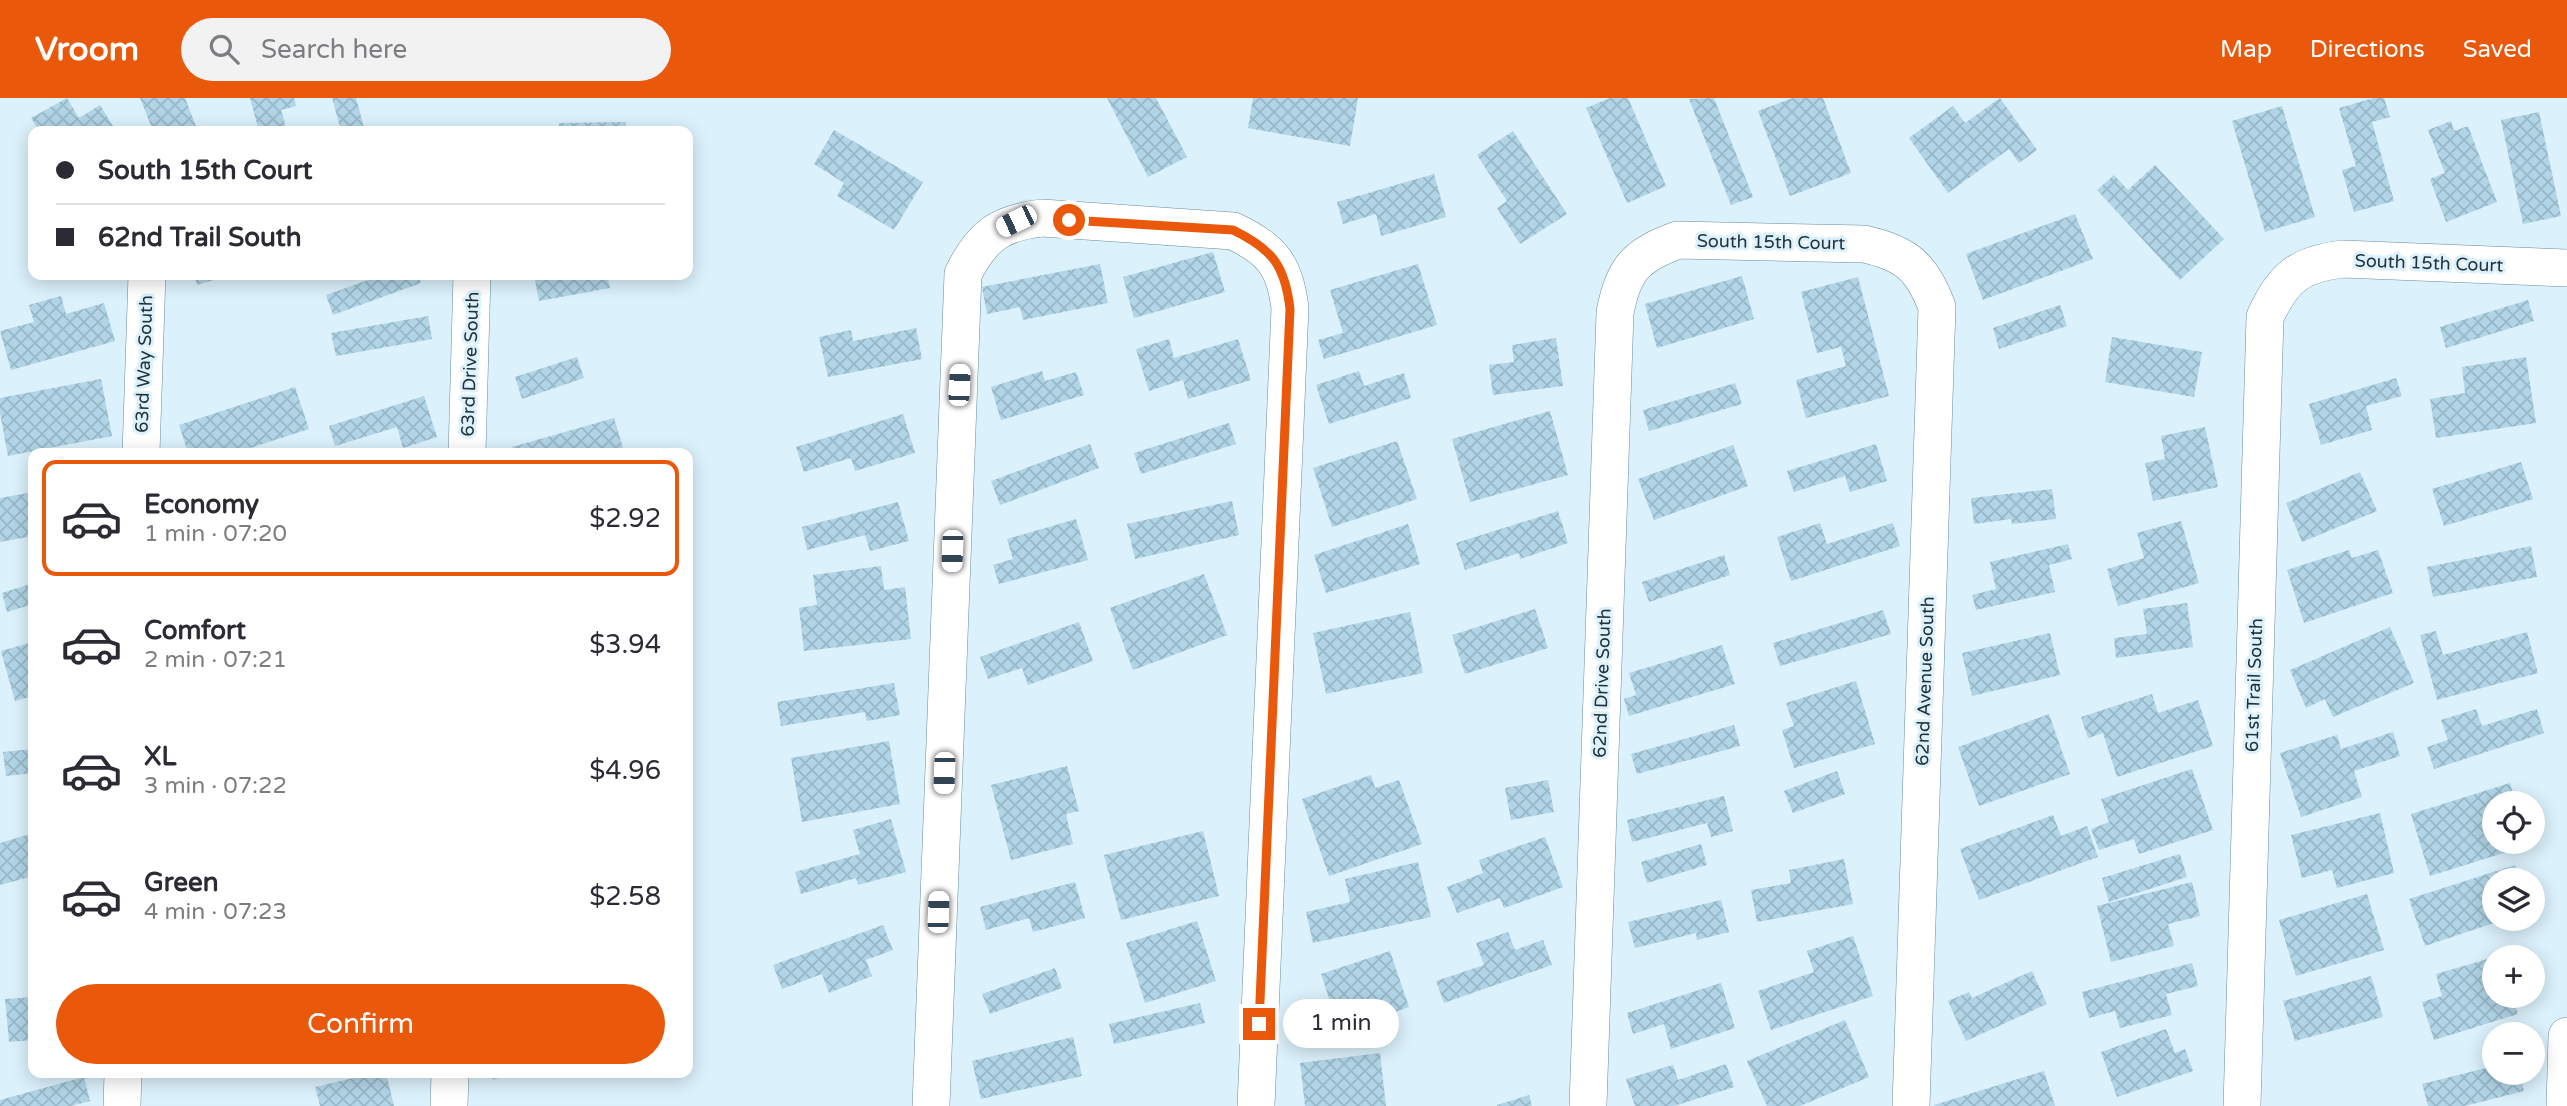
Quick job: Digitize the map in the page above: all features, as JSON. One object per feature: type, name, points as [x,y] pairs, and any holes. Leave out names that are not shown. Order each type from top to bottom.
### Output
[{"type":"street","points":[[931,1106],[963,274],[974,250],[993,232],[1016,221],[1042,218],[1233,230],[1257,242],[1275,259],[1287,283],[1290,309],[1256,1106]]},
{"type":"street","name":"South 15th Court","points":[[1633,265],[1654,249],[1678,240],[1864,244],[1889,249],[1912,263]]},
{"type":"street","name":"South 15th Court","points":[[2293,274],[2317,262],[2343,259],[2567,268]]},
{"type":"street","name":"62nd Avenue South","points":[[1911,1106],[1937,307],[1928,283],[1912,263]]},
{"type":"street","name":"62nd Drive South","points":[[1588,1106],[1615,313],[1620,287],[1633,265]]},
{"type":"street","name":"61st Trail South","points":[[2242,1106],[2265,317],[2276,293],[2293,274]]},
{"type":"street","name":"63rd Way South","points":[[141,448],[147,280]]},
{"type":"street","name":"63rd Drive South","points":[[467,448],[472,280]]},
{"type":"street","points":[[2565,1106],[2567,1036]]},
{"type":"street","points":[[122,1106],[123,1078]]},
{"type":"street","points":[[449,1106],[450,1078]]},
{"type":"building","points":[[67,98],[79,118],[100,105],[113,126],[36,126],[31,118]]},
{"type":"building","points":[[140,98],[185,98],[196,126],[151,126]]},
{"type":"building","points":[[250,98],[294,98],[296,106],[281,110],[286,126],[258,126]]},
{"type":"building","points":[[332,98],[356,98],[364,126],[340,126]]},
{"type":"building","points":[[1107,98],[1156,98],[1187,157],[1148,177]]},
{"type":"building","points":[[1253,98],[1358,98],[1350,146],[1248,128]]},
{"type":"building","points":[[1610,98],[1628,98],[1666,186],[1627,203],[1586,108]]},
{"type":"building","points":[[1714,98],[1753,197],[1731,205],[1689,99]]},
{"type":"building","points":[[1793,98],[1823,98],[1851,173],[1790,196],[1758,111]]},
{"type":"building","points":[[2000,98],[2037,150],[2019,163],[2009,149],[1948,193],[1909,138],[1953,106],[1965,123]]},
{"type":"building","points":[[2374,98],[2384,98],[2390,117],[2372,122],[2394,201],[2354,212],[2342,170],[2356,166],[2339,108]]},
{"type":"building","points":[[2282,106],[2315,217],[2265,232],[2232,121]]},
{"type":"building","points":[[2539,112],[2561,216],[2523,224],[2501,120]]},
{"type":"building","points":[[2451,121],[2454,131],[2468,126],[2497,202],[2446,222],[2430,179],[2445,173],[2428,130]]},
{"type":"building","points":[[626,122],[626,126],[559,126],[559,123]]},
{"type":"building","points":[[834,130],[923,182],[894,230],[837,196],[844,183],[814,164]]},
{"type":"building","points":[[1513,131],[1567,214],[1520,244],[1497,208],[1507,201],[1477,155]]},
{"type":"building","points":[[2155,165],[2224,239],[2180,280],[2097,190],[2114,175],[2128,190]]},
{"type":"building","points":[[1434,174],[1446,217],[1381,236],[1376,214],[1343,224],[1337,202]]},
{"type":"building","points":[[2075,214],[2093,259],[1983,300],[1966,254]]},
{"type":"building","points":[[1213,252],[1225,292],[1134,318],[1123,277]]},
{"type":"building","points":[[1100,264],[1108,303],[1023,320],[1020,307],[987,314],[982,287]]},
{"type":"building","points":[[1418,264],[1437,325],[1324,359],[1318,340],[1343,333],[1330,290]]},
{"type":"building","points":[[1742,276],[1754,319],[1657,348],[1645,304]]},
{"type":"building","points":[[1858,277],[1889,396],[1806,418],[1796,380],[1846,366],[1841,347],[1817,353],[1801,292]]},
{"type":"building","points":[[196,280],[214,280],[197,285]]},
{"type":"building","points":[[368,280],[420,280],[421,283],[333,315],[326,295]]},
{"type":"building","points":[[535,280],[608,280],[610,288],[539,301]]},
{"type":"building","points":[[61,296],[66,314],[104,303],[115,341],[11,370],[0,331],[34,322],[29,305]]},
{"type":"building","points":[[2528,300],[2534,321],[2446,348],[2440,327]]},
{"type":"building","points":[[2060,305],[2067,326],[1999,349],[1993,328]]},
{"type":"building","points":[[428,316],[432,339],[336,356],[331,333]]},
{"type":"building","points":[[916,328],[922,359],[828,377],[819,337],[851,330],[853,341]]},
{"type":"building","points":[[2112,337],[2202,352],[2194,397],[2105,382]]},
{"type":"building","points":[[1556,338],[1563,386],[1493,395],[1489,365],[1514,362],[1512,345]]},
{"type":"building","points":[[1169,339],[1174,358],[1238,339],[1251,380],[1188,399],[1183,380],[1149,391],[1136,349]]},
{"type":"building","points":[[577,357],[584,378],[522,399],[515,377]]},
{"type":"building","points":[[2526,357],[2536,423],[2436,438],[2430,399],[2465,393],[2462,367]]},
{"type":"building","points":[[1042,371],[1045,381],[1076,372],[1084,395],[1001,420],[991,387]]},
{"type":"building","points":[[1359,371],[1364,386],[1404,373],[1411,398],[1329,424],[1316,385]]},
{"type":"building","points":[[2396,378],[2402,396],[2366,406],[2372,430],[2321,445],[2309,404]]},
{"type":"building","points":[[101,379],[112,436],[50,448],[28,448],[28,452],[8,456],[0,398]]},
{"type":"building","points":[[1735,383],[1742,404],[1649,431],[1643,410]]},
{"type":"building","points":[[295,387],[309,429],[250,448],[186,448],[179,425]]},
{"type":"building","points":[[424,396],[437,437],[403,448],[397,427],[335,446],[329,426]]},
{"type":"building","points":[[1550,411],[1568,475],[1470,502],[1452,439]]},
{"type":"building","points":[[903,414],[915,453],[855,471],[851,458],[804,472],[796,447]]},
{"type":"building","points":[[614,418],[623,448],[512,448]]},
{"type":"building","points":[[1229,423],[1236,444],[1141,474],[1134,453]]},
{"type":"building","points":[[2205,427],[2218,487],[2153,501],[2145,463],[2165,459],[2161,436]]},
{"type":"building","points":[[1397,441],[1417,499],[1332,527],[1313,468]]},
{"type":"building","points":[[1090,444],[1099,468],[1000,505],[991,481]]},
{"type":"building","points":[[1876,444],[1887,481],[1850,492],[1845,476],[1794,492],[1787,471]]},
{"type":"building","points":[[1733,445],[1748,486],[1654,520],[1638,479]]},
{"type":"building","points":[[2521,462],[2533,499],[2444,526],[2432,489]]},
{"type":"building","points":[[2360,472],[2377,511],[2302,542],[2286,503]]},
{"type":"building","points":[[2052,489],[2056,519],[2012,524],[2011,519],[1974,524],[1971,498]]},
{"type":"building","points":[[28,493],[28,537],[0,542],[0,498]]},
{"type":"building","points":[[1232,501],[1239,535],[1135,559],[1127,524]]},
{"type":"building","points":[[898,502],[909,541],[870,551],[865,535],[807,550],[802,527]]},
{"type":"building","points":[[1558,511],[1568,543],[1520,559],[1519,553],[1465,570],[1456,543]]},
{"type":"building","points":[[1076,519],[1088,560],[999,584],[993,565],[1013,559],[1007,539]]},
{"type":"building","points":[[2181,521],[2199,583],[2118,606],[2107,569],[2144,558],[2137,533]]},
{"type":"building","points":[[1820,523],[1827,544],[1893,523],[1900,546],[1791,581],[1777,537]]},
{"type":"building","points":[[1408,524],[1420,564],[1326,593],[1314,555]]},
{"type":"building","points":[[2068,544],[2072,559],[2049,565],[2055,592],[1976,610],[1972,595],[1996,589],[1990,562]]},
{"type":"building","points":[[2531,546],[2537,577],[2433,597],[2427,567]]},
{"type":"building","points":[[2349,550],[2352,558],[2378,550],[2393,593],[2304,623],[2287,570]]},
{"type":"building","points":[[1724,555],[1730,575],[1649,602],[1642,582]]},
{"type":"building","points":[[881,566],[884,590],[905,587],[911,639],[804,651],[799,608],[817,605],[813,575]]},
{"type":"building","points":[[1204,574],[1227,635],[1133,670],[1110,608]]},
{"type":"building","points":[[28,585],[28,606],[7,612],[2,593]]},
{"type":"building","points":[[2187,603],[2193,647],[2116,658],[2114,638],[2147,634],[2143,609]]},
{"type":"building","points":[[1535,609],[1548,648],[1465,674],[1452,635]]},
{"type":"building","points":[[1883,610],[1891,634],[1780,666],[1773,643]]},
{"type":"building","points":[[1410,612],[1423,673],[1326,694],[1313,633]]},
{"type":"building","points":[[1079,622],[1093,661],[1028,685],[1022,668],[988,679],[980,657]]},
{"type":"building","points":[[2390,627],[2414,683],[2333,717],[2325,699],[2306,708],[2290,670]]},
{"type":"building","points":[[2436,631],[2443,655],[2527,632],[2538,673],[2437,700],[2420,635]]},
{"type":"building","points":[[2050,633],[2060,675],[1972,696],[1962,653]]},
{"type":"building","points":[[28,643],[28,697],[15,701],[1,651]]},
{"type":"building","points":[[1722,645],[1735,684],[1629,716],[1624,699],[1636,695],[1629,673]]},
{"type":"building","points":[[1856,681],[1875,744],[1794,768],[1782,730],[1794,726],[1786,703]]},
{"type":"building","points":[[894,683],[900,715],[867,721],[865,712],[781,726],[777,702]]},
{"type":"building","points":[[2152,694],[2158,713],[2198,700],[2213,746],[2117,777],[2103,733],[2088,738],[2081,717]]},
{"type":"building","points":[[2476,709],[2482,726],[2537,709],[2544,733],[2434,769],[2427,747],[2448,740],[2441,720]]},
{"type":"building","points":[[2049,714],[2070,774],[1979,806],[1958,747]]},
{"type":"building","points":[[1734,725],[1740,746],[1637,774],[1631,754]]},
{"type":"building","points":[[2393,732],[2400,756],[2354,771],[2362,797],[2301,817],[2280,753],[2337,735],[2341,749]]},
{"type":"building","points":[[889,741],[900,804],[802,822],[791,758]]},
{"type":"building","points":[[28,750],[28,774],[6,776],[3,752]]},
{"type":"building","points":[[1067,766],[1079,811],[1066,814],[1073,844],[1011,860],[991,785]]},
{"type":"building","points":[[2192,769],[2213,830],[2139,854],[2134,839],[2099,850],[2091,829],[2109,822],[2101,799]]},
{"type":"building","points":[[1837,771],[1845,794],[1793,813],[1784,791]]},
{"type":"building","points":[[1371,775],[1375,788],[1399,780],[1422,844],[1329,876],[1302,799]]},
{"type":"building","points":[[1548,780],[1554,812],[1511,820],[1505,788]]},
{"type":"building","points":[[2510,783],[2512,791],[2484,791]]},
{"type":"building","points":[[2482,792],[2482,854],[2500,854],[2430,876],[2411,814]]},
{"type":"building","points":[[1724,796],[1733,831],[1711,837],[1707,823],[1632,842],[1627,820]]},
{"type":"building","points":[[2380,813],[2394,873],[2337,888],[2332,870],[2302,878],[2291,835]]},
{"type":"building","points":[[2053,815],[2061,836],[2087,826],[2098,857],[1979,900],[1960,849]]},
{"type":"building","points":[[891,819],[906,872],[858,885],[856,878],[801,894],[795,872],[860,854],[853,830]]},
{"type":"building","points":[[1203,831],[1219,896],[1121,920],[1104,855]]},
{"type":"building","points":[[28,835],[28,877],[0,885],[0,843]]},
{"type":"building","points":[[1545,837],[1563,887],[1504,908],[1500,898],[1457,913],[1447,887],[1483,873],[1479,860]]},
{"type":"building","points":[[1701,844],[1707,865],[1647,883],[1641,862]]},
{"type":"building","points":[[2180,854],[2187,877],[2109,902],[2102,878]]},
{"type":"building","points":[[1844,859],[1853,904],[1757,922],[1751,890],[1791,883],[1789,870]]},
{"type":"building","points":[[1418,862],[1431,917],[1313,943],[1306,912],[1350,902],[1345,879]]},
{"type":"building","points":[[2482,876],[2482,927],[2425,946],[2409,899]]},
{"type":"building","points":[[1075,882],[1085,918],[1033,932],[1029,918],[986,930],[980,907]]},
{"type":"building","points":[[2192,882],[2200,916],[2168,924],[2174,946],[2111,962],[2097,906]]},
{"type":"building","points":[[2367,894],[2384,950],[2296,976],[2279,920]]},
{"type":"building","points":[[1721,900],[1729,932],[1697,940],[1696,933],[1635,948],[1628,922]]},
{"type":"building","points":[[1197,921],[1216,981],[1145,1003],[1126,943]]},
{"type":"building","points":[[883,925],[893,950],[866,960],[872,976],[829,993],[822,974],[782,989],[773,965]]},
{"type":"building","points":[[1508,932],[1515,950],[1543,940],[1552,965],[1444,1003],[1436,981],[1484,965],[1476,943]]},
{"type":"building","points":[[1853,936],[1873,996],[1771,1030],[1758,991],[1814,972],[1807,951]]},
{"type":"building","points":[[1390,951],[1409,1007],[1340,1031],[1321,974]]},
{"type":"building","points":[[2482,961],[2482,1008],[2516,1008],[2518,1014],[2492,1022],[2482,1022],[2482,1025],[2434,1040],[2422,1002],[2442,996],[2436,974]]},
{"type":"building","points":[[2192,963],[2198,986],[2166,994],[2172,1015],[2120,1028],[2115,1011],[2089,1018],[2082,992]]},
{"type":"building","points":[[1055,968],[1062,988],[990,1014],[982,994]]},
{"type":"building","points":[[2032,971],[2047,1004],[1966,1041],[1948,1001],[1969,992],[1972,998]]},
{"type":"building","points":[[2371,976],[2383,1017],[2295,1041],[2283,1001]]},
{"type":"building","points":[[1721,983],[1735,1028],[1671,1049],[1664,1024],[1633,1034],[1627,1013]]},
{"type":"building","points":[[28,997],[28,1040],[9,1042],[5,999]]},
{"type":"building","points":[[1200,1003],[1205,1023],[1114,1044],[1109,1024]]},
{"type":"building","points":[[1845,1020],[1869,1077],[1800,1106],[1767,1106],[1747,1061]]},
{"type":"building","points":[[2166,1029],[2175,1053],[2185,1049],[2193,1071],[2117,1097],[2101,1052]]},
{"type":"building","points":[[1073,1037],[1082,1076],[981,1099],[972,1061]]},
{"type":"building","points":[[1380,1053],[1386,1106],[1305,1106],[1300,1063]]},
{"type":"building","points":[[1726,1064],[1734,1087],[1674,1106],[1635,1106],[1626,1079],[1673,1065],[1678,1080]]},
{"type":"building","points":[[2482,1069],[2482,1085],[2523,1085],[2524,1091],[2465,1106],[2428,1106],[2422,1084]]},
{"type":"building","points":[[2044,1071],[2055,1106],[1934,1106],[1934,1105]]},
{"type":"building","points":[[84,1078],[90,1101],[71,1106],[0,1106],[0,1100]]},
{"type":"building","points":[[353,1078],[387,1078],[394,1106],[320,1106],[315,1087]]},
{"type":"building","points":[[1529,1095],[1532,1106],[1497,1106],[1497,1105]]},
{"type":"route","points":[[1069,220],[1233,230],[1257,242],[1275,259],[1287,283],[1290,309],[1259,1024]]}]
